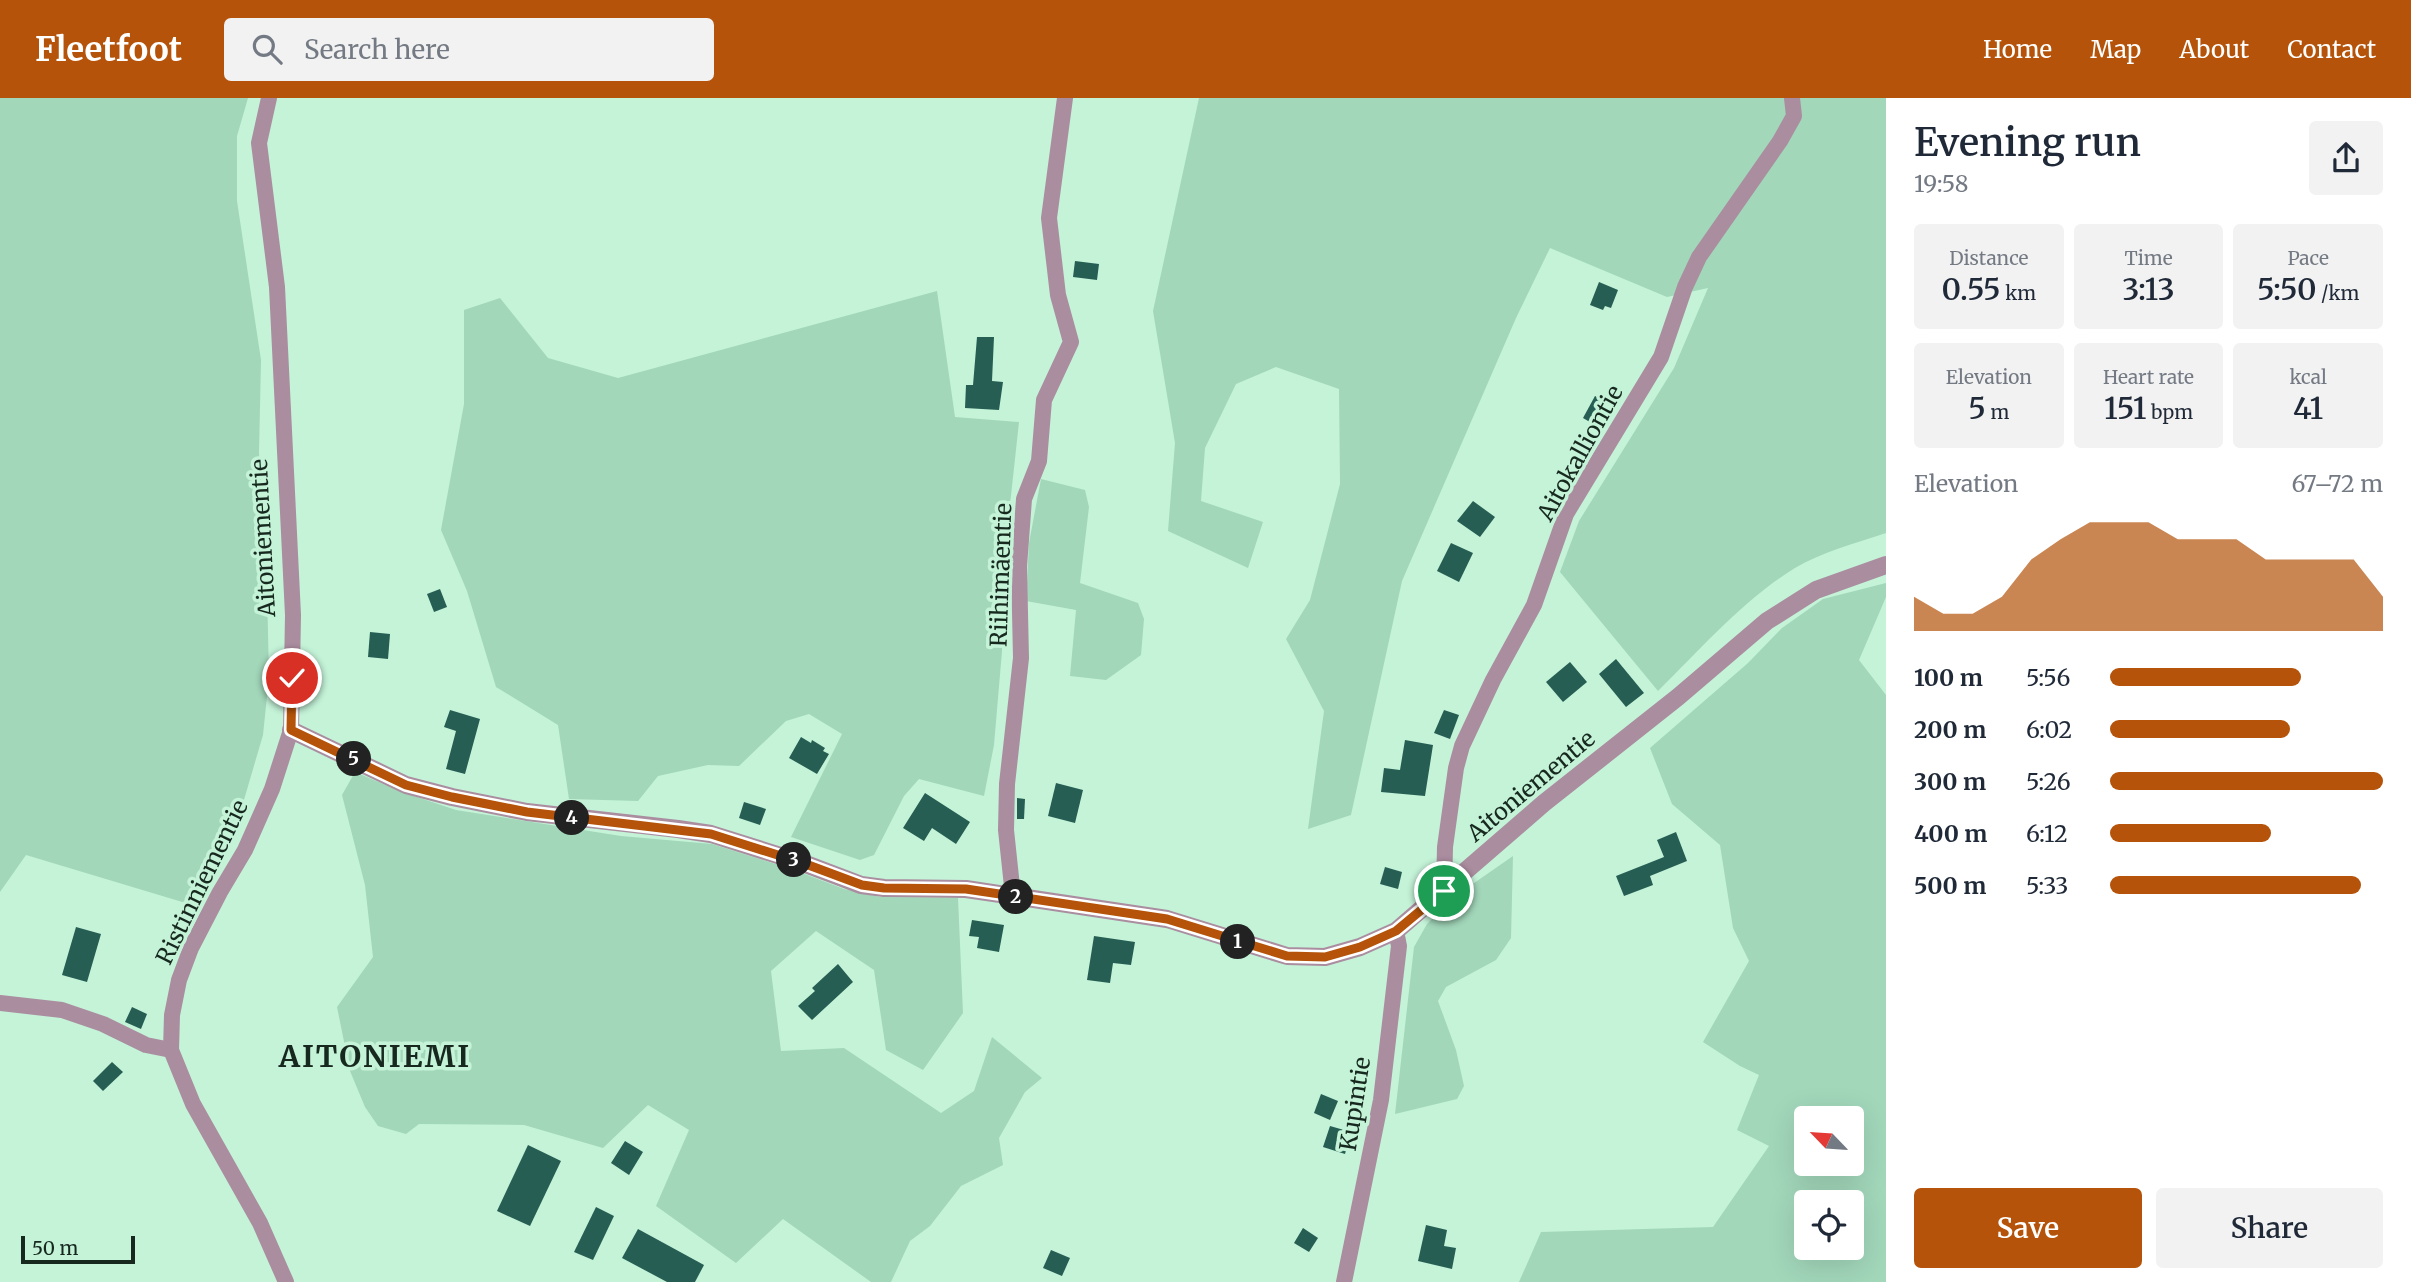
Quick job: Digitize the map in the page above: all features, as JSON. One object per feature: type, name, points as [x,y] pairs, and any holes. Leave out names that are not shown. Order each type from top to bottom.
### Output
[{"type":"street","name":"Aitoniementie","points":[[269,98],[259,143],[276,287],[293,615],[291,730],[406,785],[527,812],[711,834],[862,885],[884,888],[966,889],[1167,919],[1287,956],[1325,957],[1360,947],[1396,931],[1544,803],[1678,698],[1767,621],[1816,590],[1886,565]]},
{"type":"street","name":"Riihimäentie","points":[[1013,896],[1006,830],[1007,784],[1021,658],[1019,567],[1024,499],[1039,461],[1044,400],[1071,342],[1058,295],[1049,218],[1065,98]]},
{"type":"street","name":"Aitokalliontie","points":[[1444,891],[1445,847],[1456,768],[1462,746],[1493,680],[1534,605],[1566,514],[1661,357],[1685,287],[1699,257],[1780,141],[1794,116],[1792,98]]},
{"type":"street","name":"Ristinniementie","points":[[286,1282],[260,1223],[193,1104],[171,1050],[172,1014],[179,980],[191,948],[245,850],[272,789],[291,730]]},
{"type":"street","name":"Kupintie","points":[[1344,1282],[1381,1100],[1399,946],[1396,931]]},
{"type":"street","points":[[0,1003],[62,1010],[103,1024],[146,1045],[171,1050]]},
{"type":"green space","points":[[0,98],[248,98],[237,136],[237,201],[261,360],[259,453],[266,544],[269,677],[263,735],[241,810],[217,860],[189,904],[26,855],[0,892]]},
{"type":"green space","points":[[1199,98],[1886,98],[1886,533],[1816,557],[1776,581],[1723,626],[1658,691],[1560,572],[1579,521],[1674,368],[1708,288],[1667,297],[1550,248],[1516,318],[1402,581],[1351,815],[1308,829],[1324,711],[1286,639],[1310,600],[1340,484],[1339,389],[1276,367],[1236,384],[1205,448],[1201,501],[1263,522],[1248,568],[1168,531],[1175,443],[1153,311]]},
{"type":"green space","points":[[937,291],[955,417],[1019,422],[1003,569],[1002,651],[994,745],[984,796],[919,779],[904,796],[874,855],[860,860],[791,837],[842,734],[809,714],[786,721],[739,766],[708,765],[658,776],[638,801],[569,799],[558,725],[496,687],[467,591],[441,530],[464,404],[464,310],[500,298],[548,358],[618,378]]},
{"type":"green space","points":[[1041,479],[1085,490],[1089,507],[1080,583],[1138,603],[1144,619],[1141,655],[1106,680],[1070,676],[1076,610],[1026,601],[1029,543]]},
{"type":"green space","points":[[1886,583],[1886,597],[1859,660],[1886,695],[1886,1282],[1519,1282],[1541,1232],[1713,1227],[1769,1146],[1737,1130],[1759,1075],[1703,1042],[1749,961],[1733,928],[1720,845],[1672,804],[1650,748],[1748,663],[1782,628],[1823,599]]},
{"type":"green space","points":[[355,772],[402,792],[456,810],[621,836],[712,844],[844,889],[880,897],[958,898],[963,1013],[923,1070],[886,1050],[874,970],[816,931],[771,971],[781,1051],[844,1048],[941,1113],[974,1091],[992,1037],[1042,1078],[1025,1092],[999,1138],[1003,1165],[961,1186],[930,1226],[910,1241],[891,1282],[871,1282],[783,1219],[736,1263],[656,1206],[689,1130],[648,1105],[603,1148],[524,1125],[419,1124],[406,1134],[378,1126],[365,1107],[350,1071],[337,1007],[373,957],[365,885],[342,795]]},
{"type":"green space","points":[[1513,856],[1511,938],[1496,960],[1446,987],[1438,1001],[1456,1050],[1464,1086],[1457,1099],[1395,1114],[1414,947],[1427,924],[1454,897]]},
{"type":"building","points":[[1075,261],[1099,264],[1097,280],[1073,277]]},
{"type":"building","points":[[1599,282],[1618,290],[1611,308],[1605,306],[1603,310],[1590,305]]},
{"type":"building","points":[[977,337],[994,337],[992,381],[1003,382],[999,410],[965,408],[966,385],[973,385]]},
{"type":"building","points":[[1595,396],[1607,402],[1595,425],[1583,418]]},
{"type":"building","points":[[1473,501],[1495,517],[1480,537],[1457,521]]},
{"type":"building","points":[[1451,543],[1473,553],[1459,582],[1437,571]]},
{"type":"building","points":[[440,589],[447,607],[434,612],[427,594]]},
{"type":"building","points":[[370,632],[390,634],[388,659],[368,657]]},
{"type":"building","points":[[1616,659],[1644,693],[1626,707],[1599,674]]},
{"type":"building","points":[[1570,662],[1587,682],[1563,702],[1546,682]]},
{"type":"building","points":[[450,710],[480,719],[465,774],[446,769],[456,731],[444,727]]},
{"type":"building","points":[[1444,710],[1459,715],[1450,739],[1434,733]]},
{"type":"building","points":[[801,737],[811,743],[812,740],[829,754],[817,774],[789,758]]},
{"type":"building","points":[[1405,740],[1433,745],[1425,796],[1381,792],[1384,768],[1400,770]]},
{"type":"building","points":[[1056,783],[1083,790],[1075,823],[1048,816]]},
{"type":"building","points":[[925,793],[970,822],[956,844],[932,828],[924,841],[903,828]]},
{"type":"building","points":[[1017,798],[1025,799],[1024,819],[1017,819]]},
{"type":"building","points":[[744,802],[766,809],[760,825],[739,818]]},
{"type":"building","points":[[1676,832],[1687,861],[1650,876],[1653,885],[1624,896],[1616,876],[1664,857],[1657,840]]},
{"type":"building","points":[[1385,867],[1402,872],[1398,889],[1380,884]]},
{"type":"building","points":[[972,920],[1004,925],[999,952],[977,948],[979,937],[969,936]]},
{"type":"building","points":[[76,927],[101,934],[87,982],[62,975]]},
{"type":"building","points":[[1094,936],[1135,942],[1131,965],[1113,963],[1110,983],[1087,980]]},
{"type":"building","points":[[838,964],[853,982],[812,1020],[798,1006],[815,991],[812,988]]},
{"type":"building","points":[[132,1007],[147,1014],[141,1029],[125,1022]]},
{"type":"building","points":[[112,1062],[123,1072],[103,1091],[93,1081]]},
{"type":"building","points":[[1321,1094],[1338,1101],[1330,1120],[1314,1113]]},
{"type":"building","points":[[1330,1126],[1351,1132],[1345,1154],[1323,1147]]},
{"type":"building","points":[[625,1141],[643,1152],[629,1175],[611,1163]]},
{"type":"building","points":[[528,1145],[561,1161],[530,1226],[497,1211]]},
{"type":"building","points":[[596,1207],[614,1216],[593,1260],[574,1252]]},
{"type":"building","points":[[1426,1225],[1447,1230],[1444,1246],[1456,1248],[1452,1269],[1418,1261]]},
{"type":"building","points":[[1303,1228],[1318,1238],[1309,1252],[1294,1243]]},
{"type":"building","points":[[638,1229],[704,1265],[695,1282],[667,1282],[622,1258]]},
{"type":"building","points":[[1051,1250],[1070,1258],[1062,1276],[1043,1268]]},
{"type":"district","name":"AITONIEMI","points":[[375,1057]]},
{"type":"route","points":[[292,678],[291,730],[406,785],[527,812],[711,834],[862,885],[884,888],[966,889],[1167,919],[1287,956],[1325,957],[1360,947],[1396,931],[1444,891]]}]
